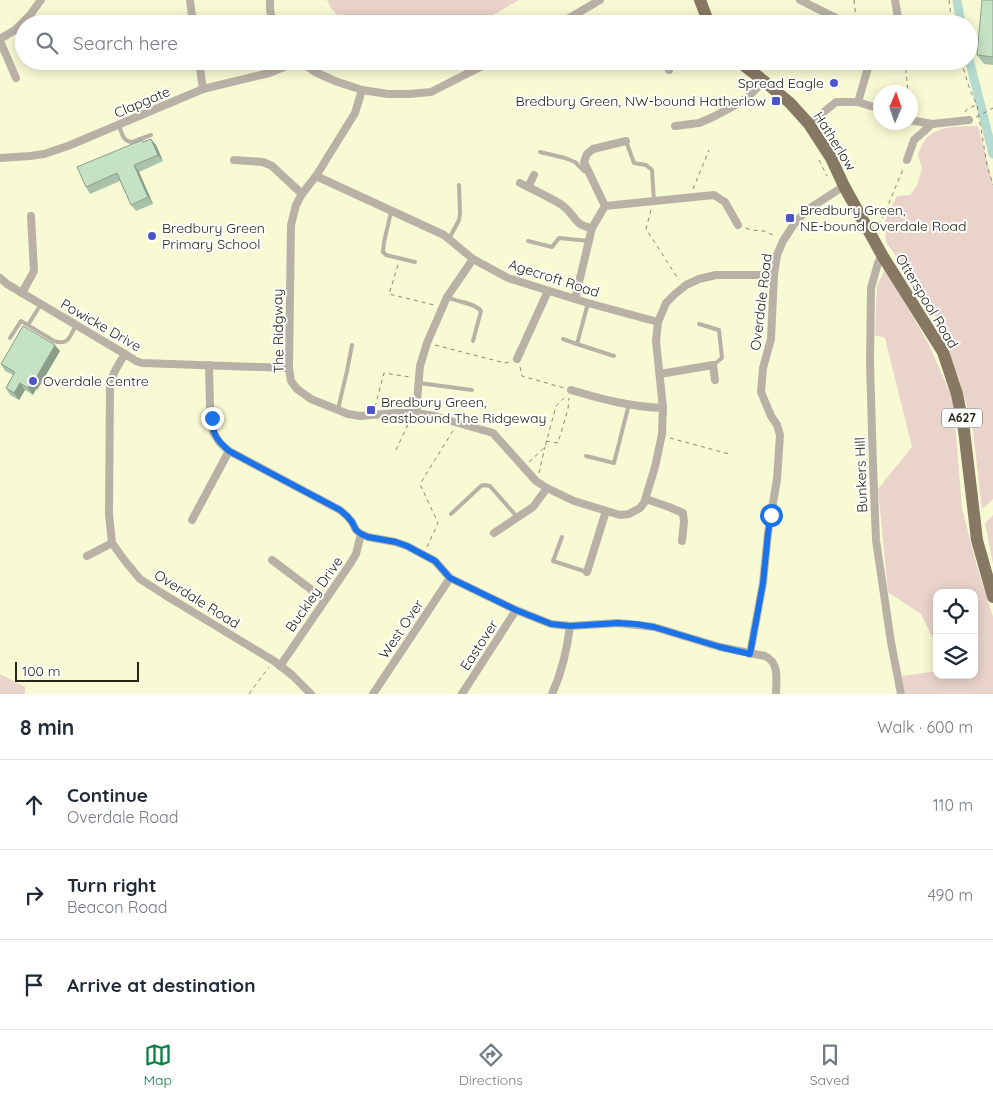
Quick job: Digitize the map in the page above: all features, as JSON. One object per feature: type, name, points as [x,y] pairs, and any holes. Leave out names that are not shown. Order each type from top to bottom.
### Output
[{"type":"main road","points":[[700,0],[706,15]]},
{"type":"main road","name":"Hatherlow","points":[[750,70],[790,103],[809,124],[830,158],[882,255]]},
{"type":"main road","name":"Otterspool Road","points":[[882,255],[943,352],[958,394],[977,540],[993,597]]},
{"type":"street","points":[[30,15],[40,0]]},
{"type":"street","points":[[190,0],[192,15]]},
{"type":"street","points":[[270,0],[271,15]]},
{"type":"street","points":[[575,15],[600,0]]},
{"type":"street","points":[[800,0],[830,15]]},
{"type":"street","points":[[895,0],[898,15]]},
{"type":"street","points":[[15,30],[0,40],[16,78]]},
{"type":"street","points":[[200,70],[203,90]]},
{"type":"street","name":"Clapgate","points":[[0,158],[44,154],[119,126],[203,90],[276,70]]},
{"type":"street","points":[[311,70],[335,81],[362,90],[388,94],[431,92],[474,70]]},
{"type":"street","points":[[858,102],[867,70]]},
{"type":"street","points":[[675,126],[699,123],[734,106],[748,97],[764,81]]},
{"type":"street","name":"The Ridgway","points":[[362,90],[355,113],[316,176],[302,194],[292,217],[290,229],[289,368],[292,381],[297,389],[312,399],[354,415],[415,413],[493,433],[536,481],[574,501],[620,515],[629,514],[640,508],[646,499]]},
{"type":"street","points":[[809,124],[836,102],[858,102],[873,107]]},
{"type":"street","points":[[918,121],[932,124],[969,120]]},
{"type":"street","points":[[907,160],[914,140],[932,124]]},
{"type":"street","points":[[605,206],[584,162],[587,154],[593,149],[626,142]]},
{"type":"street","points":[[234,160],[263,162],[272,166],[302,194]]},
{"type":"street","points":[[528,187],[534,175]]},
{"type":"street","name":"Agecroft Road","points":[[316,176],[444,235],[473,259],[508,278],[658,322]]},
{"type":"street","points":[[520,182],[563,206],[583,227],[592,228]]},
{"type":"street","name":"Overdale Road","points":[[750,654],[763,583],[768,533],[777,480],[780,436],[777,425],[761,392],[763,368],[771,339],[774,275],[777,255],[794,224],[807,210],[844,186]]},
{"type":"street","points":[[605,206],[714,195],[724,202],[738,225]]},
{"type":"street","points":[[575,299],[592,228],[605,206]]},
{"type":"street","points":[[22,293],[34,271],[31,216]]},
{"type":"street","name":"Bunkers Hill","points":[[882,255],[871,288],[870,362],[873,475],[876,540],[891,642],[901,694]]},
{"type":"street","points":[[415,413],[420,366],[427,343],[447,297],[473,259]]},
{"type":"street","points":[[682,541],[684,530],[683,514],[646,499],[663,432],[663,408],[656,340],[658,322],[666,303],[674,294],[700,279],[716,275],[774,275]]},
{"type":"street","name":"Powicke Drive","points":[[0,278],[22,293],[142,363],[289,368]]},
{"type":"street","points":[[517,359],[548,291]]},
{"type":"street","points":[[87,556],[112,543],[109,514],[110,385],[111,378],[125,354]]},
{"type":"street","points":[[209,365],[213,432],[220,443],[229,451],[340,510],[361,534],[407,546],[435,561],[450,578],[516,610],[551,624],[570,626],[618,623],[636,624],[654,627],[720,647],[765,656],[771,659],[774,664],[776,694]]},
{"type":"street","points":[[660,374],[713,365],[716,380]]},
{"type":"street","points":[[570,390],[616,402],[651,408],[663,408]]},
{"type":"street","points":[[196,518],[229,451]]},
{"type":"street","points":[[494,533],[533,507],[547,488]]},
{"type":"street","points":[[587,572],[606,511]]},
{"type":"street","name":"Buckley Drive","points":[[277,663],[325,600],[356,554],[361,534]]},
{"type":"street","name":"Overdale Road","points":[[112,543],[140,579],[277,663],[311,694]]},
{"type":"street","points":[[272,560],[325,600]]},
{"type":"street","name":"West Over","points":[[373,694],[450,578]]},
{"type":"street","name":"Eastover","points":[[462,694],[516,610]]},
{"type":"street","points":[[552,694],[567,650],[570,626]]},
{"type":"lane","points":[[119,126],[123,137],[129,142],[151,135]]},
{"type":"lane","points":[[626,142],[634,163],[646,165],[652,170],[654,201]]},
{"type":"lane","points":[[540,152],[565,158],[575,162],[584,171],[589,171]]},
{"type":"lane","points":[[449,239],[459,220],[459,185]]},
{"type":"lane","points":[[392,210],[383,252],[386,255],[415,262]]},
{"type":"lane","points":[[528,241],[552,247],[559,238],[589,241]]},
{"type":"lane","points":[[447,297],[477,306],[481,311],[473,341]]},
{"type":"lane","points":[[577,344],[588,303]]},
{"type":"lane","points":[[28,325],[41,304]]},
{"type":"lane","points":[[10,338],[21,321],[54,341],[64,343],[76,325]]},
{"type":"lane","points":[[699,324],[719,330],[722,358],[713,365]]},
{"type":"lane","points":[[563,339],[614,356]]},
{"type":"lane","points":[[338,410],[348,371],[352,345]]},
{"type":"lane","points":[[419,381],[472,390]]},
{"type":"lane","points":[[586,456],[614,464],[629,404]]},
{"type":"lane","points":[[451,514],[481,486],[487,485],[501,497],[518,518]]},
{"type":"lane","points":[[562,537],[553,561],[587,572]]},
{"type":"path","points":[[854,0],[856,15]]},
{"type":"path","points":[[949,0],[951,15]]},
{"type":"path","points":[[906,70],[907,85]]},
{"type":"path","points":[[964,70],[977,105],[987,165],[993,185]]},
{"type":"path","points":[[969,120],[993,108]]},
{"type":"path","points":[[693,197],[693,189],[709,150]]},
{"type":"path","points":[[816,155],[828,177]]},
{"type":"path","points":[[876,228],[883,217],[907,160]]},
{"type":"path","points":[[654,201],[646,229],[684,287]]},
{"type":"path","points":[[738,225],[751,230],[764,231],[783,241]]},
{"type":"path","points":[[400,258],[389,294],[433,305]]},
{"type":"path","points":[[427,343],[505,363],[517,359],[522,376],[570,390]]},
{"type":"path","points":[[372,415],[384,373],[419,381]]},
{"type":"path","points":[[536,481],[556,406],[570,390]]},
{"type":"path","points":[[546,441],[558,443],[568,409],[570,390]]},
{"type":"path","points":[[396,450],[415,413]]},
{"type":"path","points":[[424,555],[438,523],[420,484],[454,430],[456,422]]},
{"type":"path","points":[[663,432],[670,433],[669,438],[729,454]]},
{"type":"path","points":[[524,468],[545,447]]},
{"type":"path","points":[[249,694],[277,663]]},
{"type":"shaded area","points":[[327,0],[519,0],[493,15],[337,15]]},
{"type":"shaded area","points":[[978,126],[993,185],[993,499],[982,509],[972,423],[958,376],[942,340],[930,299],[912,279],[886,242],[885,221],[897,196],[910,195],[917,186],[922,168],[918,155],[925,140],[936,131],[942,129]]},
{"type":"shaded area","points":[[885,269],[928,343],[953,399],[962,508],[977,567],[993,617],[993,694],[905,694],[902,676],[933,672],[933,679],[978,679],[978,589],[933,589],[933,639],[921,614],[888,592],[878,489],[912,447],[885,338],[875,335],[877,286]]},
{"type":"shaded area","points":[[993,515],[993,564],[985,523]]},
{"type":"shaded area","points":[[0,674],[25,687],[25,694],[0,694]]},
{"type":"building","points":[[982,0],[993,0],[993,57],[978,55]]},
{"type":"building","name":"Bredbury Green Primary School","points":[[151,139],[158,155],[134,165],[148,197],[131,205],[117,173],[86,187],[77,167],[142,140],[143,142]]},
{"type":"building","points":[[23,326],[55,345],[33,383],[28,388],[20,383],[14,393],[6,388],[15,372],[1,364]]},
{"type":"waterway","points":[[957,0],[960,15]]},
{"type":"waterway","points":[[972,70],[993,154]]},
{"type":"place","name":"Spread Eagle","points":[[834,83]]},
{"type":"place","name":"Bredbury Green, NW-bound Hatherlow","points":[[776,101]]},
{"type":"place","name":"Bredbury Green, NE-bound Overdale Road","points":[[790,218]]},
{"type":"place","name":"Bredbury Green Primary School","points":[[152,236]]},
{"type":"place","name":"Overdale Centre","points":[[33,381]]},
{"type":"place","name":"Bredbury Green, eastbound The Ridgeway","points":[[371,410]]},
{"type":"route","points":[[212,418],[213,432],[220,443],[229,451],[340,510],[361,534],[407,546],[430,557],[450,578],[516,610],[551,624],[570,626],[618,623],[636,624],[654,627],[750,654],[763,583],[771,515]]}]
